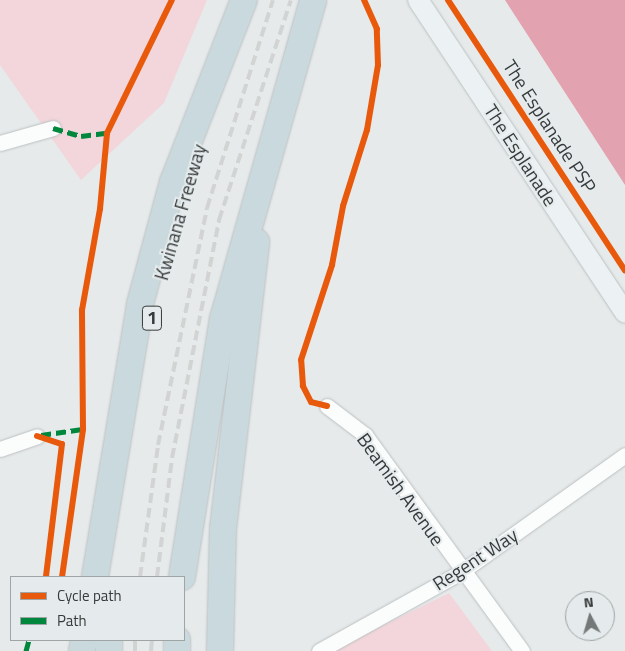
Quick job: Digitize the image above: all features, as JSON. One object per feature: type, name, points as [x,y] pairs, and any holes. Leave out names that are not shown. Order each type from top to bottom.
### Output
[{"type":"highway","points":[[95,576],[140,304],[173,182],[244,0]]},
{"type":"highway","name":"Kwinana Freeway","points":[[113,576],[139,382],[167,249],[244,0]]},
{"type":"highway","points":[[182,576],[223,320],[313,0]]},
{"type":"highway","points":[[220,651],[223,529],[265,167]]},
{"type":"street","name":"The Esplanade","points":[[418,0],[624,312]]},
{"type":"street","points":[[0,143],[53,128]]},
{"type":"street","name":"Beamish Avenue","points":[[327,406],[365,435],[461,572],[522,651]]},
{"type":"street","points":[[0,449],[37,436]]},
{"type":"street","name":"Regent Way","points":[[319,651],[461,572],[625,456]]},
{"type":"shaded area","points":[[0,0],[207,0],[164,103],[81,180],[0,65]]},
{"type":"shaded area","points":[[505,0],[625,0],[625,185]]},
{"type":"shaded area","points":[[449,593],[492,651],[331,651]]},
{"type":"railway","points":[[140,576],[158,445],[207,208],[273,0]]},
{"type":"railway","points":[[157,576],[172,458],[219,220],[291,0]]},
{"type":"railway","points":[[135,641],[135,651]]},
{"type":"railway","points":[[151,651],[152,641]]},
{"type":"marked path","points":[[53,128],[81,136],[107,133]]},
{"type":"marked path","points":[[41,435],[83,429]]},
{"type":"marked path","points":[[26,651],[29,641]]},
{"type":"cycle path","points":[[62,576],[83,429],[82,310],[100,209],[107,133],[172,0]]},
{"type":"cycle path","points":[[327,406],[311,402],[303,386],[301,360],[332,265],[343,206],[367,130],[378,65],[377,29],[364,0]]},
{"type":"cycle path","name":"The Esplanade PSP","points":[[448,0],[625,270]]},
{"type":"cycle path","points":[[37,436],[62,444],[46,576]]}]
